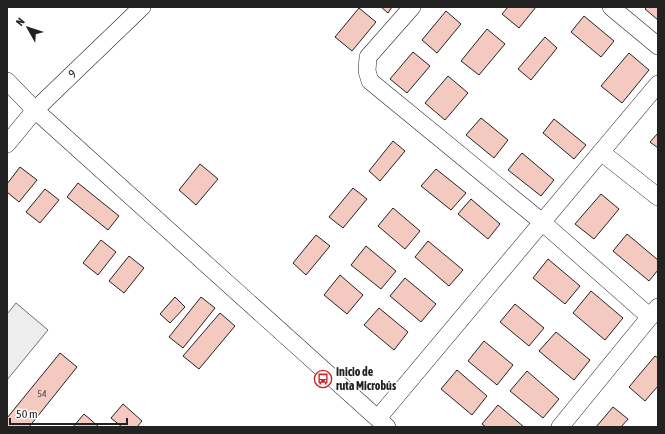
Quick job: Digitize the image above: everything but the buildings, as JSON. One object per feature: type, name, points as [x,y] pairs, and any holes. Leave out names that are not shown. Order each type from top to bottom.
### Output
[{"type":"street","name":"9","points":[[7,144],[35,110],[142,7]]},
{"type":"street","points":[[412,7],[368,57],[370,82],[654,312],[560,427]]},
{"type":"street","points":[[611,7],[658,46]]},
{"type":"street","points":[[7,81],[35,110],[383,423],[542,222],[658,84]]},
{"type":"street","points":[[601,152],[658,197]]},
{"type":"shaded area","points":[[16,303],[48,330],[7,380],[7,314]]},
{"type":"place","name":"Inicio de ruta Microbús","points":[[323,379]]}]
